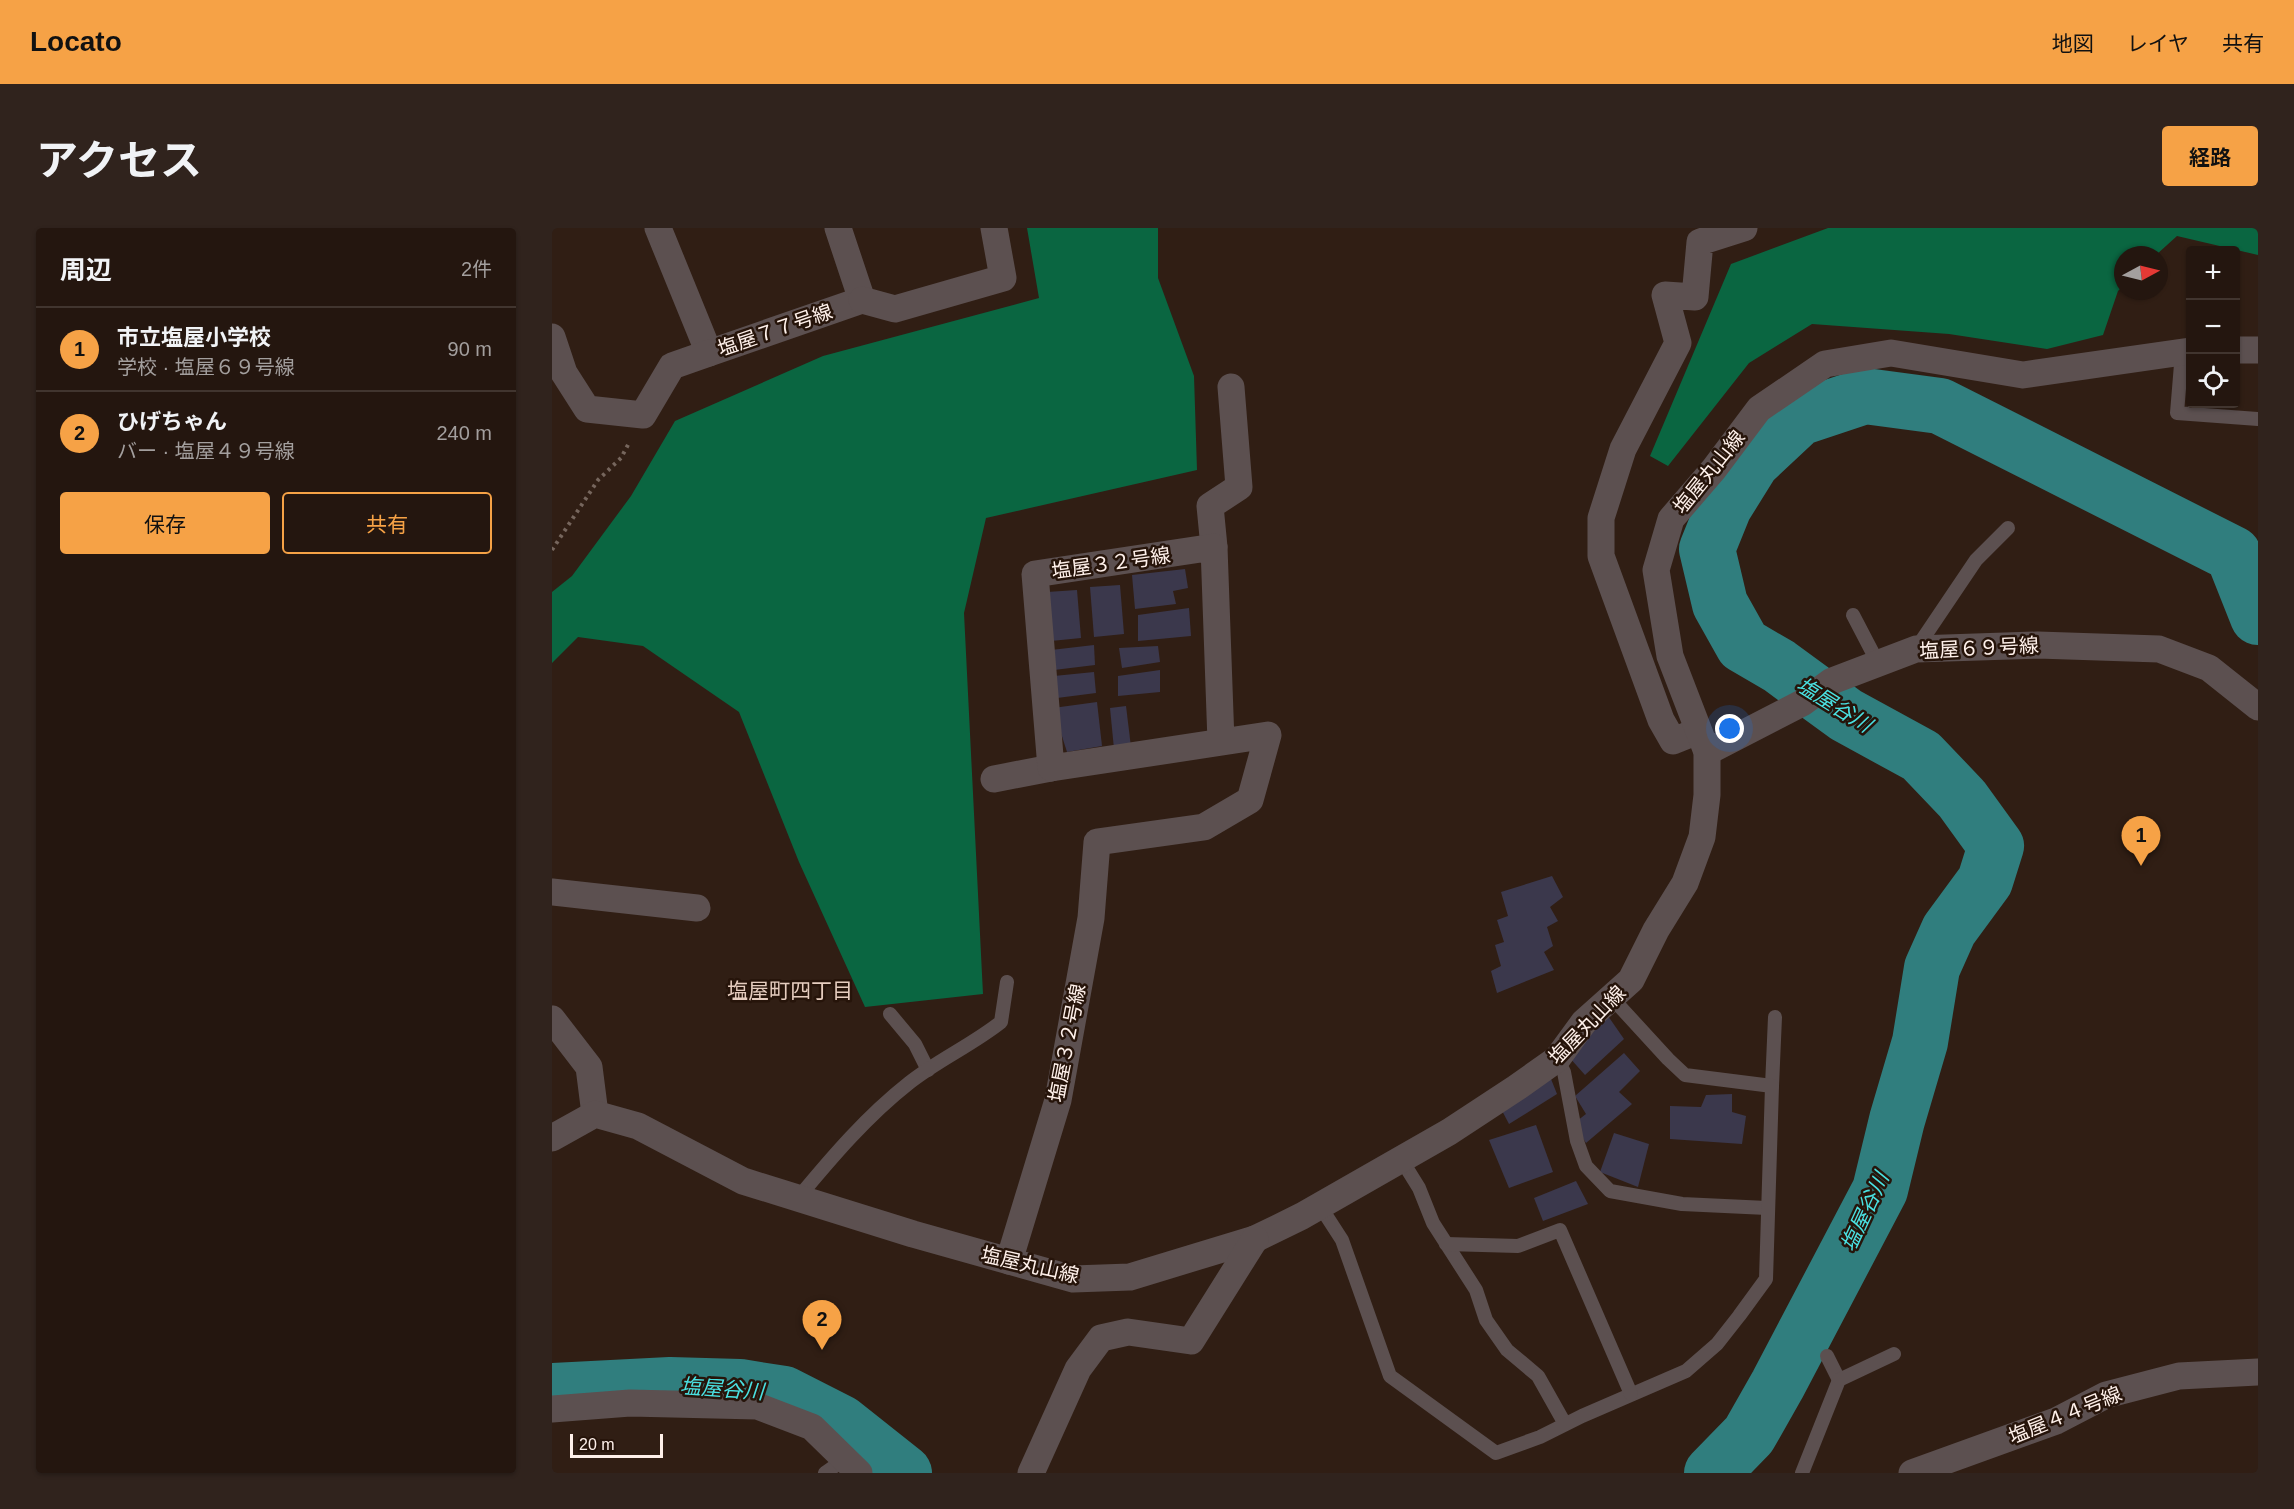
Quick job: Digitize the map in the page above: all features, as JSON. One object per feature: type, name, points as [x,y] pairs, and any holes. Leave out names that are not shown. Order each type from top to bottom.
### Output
[{"type":"street","name":"塩屋７７号線","points":[[658,228],[709,353],[862,300]]},
{"type":"street","points":[[838,228],[862,300],[895,309],[1003,278],[994,228]]},
{"type":"street","name":"塩屋６９号線","points":[[1744,228],[1700,242],[1695,297],[1665,295],[1678,343],[1623,449],[1601,518],[1601,556],[1661,720],[1673,741],[1702,742],[1802,703],[1832,681],[1916,649],[2038,645],[2159,649],[2209,668],[2258,707]]},
{"type":"street","points":[[552,337],[564,373],[587,409],[643,415],[672,366],[709,353]]},
{"type":"street","points":[[2240,350],[2258,350]]},
{"type":"street","name":"塩屋丸山線","points":[[595,1114],[638,1126],[743,1181],[913,1234],[1073,1279],[1131,1277],[1255,1239],[1320,1206],[1449,1132],[1557,1059],[1584,1022],[1631,980],[1656,930],[1685,884],[1702,837],[1707,795],[1702,742],[1670,656],[1656,570],[1671,519],[1714,469],[1759,409],[1825,364],[1891,352],[2023,375],[2186,352]]},
{"type":"street","points":[[1221,742],[1214,547],[1210,506],[1239,487],[1231,387]]},
{"type":"street","name":"塩屋３２号線","points":[[1009,1261],[1058,1100],[1091,918],[1098,842],[1204,826],[1250,800],[1268,735],[1051,768],[1035,574],[1214,547]]},
{"type":"street","points":[[994,779],[1051,768]]},
{"type":"street","points":[[552,892],[697,908]]},
{"type":"street","points":[[552,1019],[589,1067],[595,1114],[552,1138]]},
{"type":"street","points":[[1031,1473],[1078,1369],[1101,1338],[1128,1332],[1191,1341],[1255,1239]]},
{"type":"street","name":"塩屋４４号線","points":[[1912,1473],[2056,1421],[2106,1395],[2179,1376],[2258,1372]]},
{"type":"street","points":[[552,1409],[630,1403],[757,1406],[812,1427],[843,1468]]},
{"type":"lane","points":[[2186,352],[2177,413],[2258,418]]},
{"type":"lane","points":[[1916,649],[1976,560],[2008,528]]},
{"type":"lane","points":[[1853,615],[1878,663]]},
{"type":"lane","points":[[798,1198],[843,1145],[910,1082],[1001,1022],[1007,982]]},
{"type":"lane","points":[[1612,998],[1685,1075],[1772,1086]]},
{"type":"lane","points":[[890,1014],[915,1044],[928,1070]]},
{"type":"lane","points":[[1320,1206],[1342,1240],[1390,1376],[1496,1453],[1540,1437],[1686,1371],[1717,1344],[1766,1279],[1775,1017]]},
{"type":"lane","points":[[1557,1059],[1564,1072],[1576,1140],[1586,1166],[1610,1191],[1682,1204],[1767,1208]]},
{"type":"lane","points":[[1401,1160],[1419,1188],[1433,1223],[1476,1290],[1486,1320],[1507,1350],[1538,1377],[1565,1424]]},
{"type":"lane","points":[[1446,1244],[1518,1246],[1560,1230],[1631,1394]]},
{"type":"lane","points":[[1802,1473],[1839,1380],[1894,1354]]},
{"type":"lane","points":[[1827,1356],[1839,1380]]},
{"type":"path","points":[[552,550],[598,480],[621,458],[643,415]]},
{"type":"green space","points":[[1027,228],[1158,228],[1158,278],[1194,376],[1197,470],[986,518],[964,613],[983,994],[865,1007],[799,862],[739,712],[643,646],[578,637],[552,663],[552,592],[572,576],[631,496],[675,421],[823,356],[1039,298]]},
{"type":"green space","points":[[1828,228],[2258,228],[2258,255],[2240,251],[2240,246],[2220,246],[2177,236],[2166,246],[2114,246],[2115,300],[2103,335],[2047,349],[1949,334],[1812,324],[1749,363],[1668,466],[1650,456],[1731,264]]},
{"type":"building","points":[[1185,569],[1188,588],[1173,591],[1176,604],[1135,609],[1132,575]]},
{"type":"building","points":[[1120,585],[1124,634],[1094,637],[1090,587]]},
{"type":"building","points":[[1077,590],[1081,638],[1051,641],[1047,592]]},
{"type":"building","points":[[1189,608],[1191,636],[1138,641],[1138,615]]},
{"type":"building","points":[[1094,645],[1095,665],[1054,670],[1051,650]]},
{"type":"building","points":[[1158,646],[1160,662],[1122,668],[1119,648]]},
{"type":"building","points":[[1160,670],[1160,692],[1118,696],[1118,676]]},
{"type":"building","points":[[1094,672],[1096,693],[1057,698],[1054,676]]},
{"type":"building","points":[[1097,702],[1102,746],[1067,752],[1053,708]]},
{"type":"building","points":[[1126,706],[1131,747],[1114,749],[1110,708]]},
{"type":"building","points":[[1552,876],[1563,897],[1550,907],[1558,921],[1547,927],[1553,946],[1544,952],[1554,970],[1497,993],[1491,971],[1501,966],[1495,945],[1504,942],[1497,920],[1508,916],[1501,892]]},
{"type":"building","points":[[1608,1016],[1624,1039],[1585,1075],[1569,1057]]},
{"type":"building","points":[[1624,1053],[1640,1071],[1619,1092],[1632,1104],[1586,1143],[1573,1124],[1586,1114],[1575,1096]]},
{"type":"building","points":[[1549,1074],[1557,1094],[1509,1124],[1499,1105]]},
{"type":"building","points":[[1732,1094],[1732,1112],[1746,1116],[1742,1144],[1670,1139],[1670,1106],[1701,1107],[1706,1095]]},
{"type":"building","points":[[1536,1125],[1553,1172],[1509,1188],[1489,1140]]},
{"type":"building","points":[[1614,1133],[1649,1144],[1638,1187],[1600,1172]]},
{"type":"building","points":[[1576,1181],[1588,1204],[1543,1221],[1534,1198]]},
{"type":"waterway","name":"塩屋谷川","points":[[1712,1473],[1749,1435],[1880,1190],[1897,1120],[1920,1042],[1932,968],[1949,930],[1985,881],[1996,846],[1962,799],[1921,756],[1846,715],[1779,666],[1743,645],[1720,604],[1707,549],[1724,507],[1752,462],[1799,418],[1865,396],[1940,406],[2233,554],[2258,617]]},
{"type":"waterway","name":"塩屋谷川","points":[[552,1391],[670,1385],[740,1387],[784,1394],[841,1423],[904,1473]]},
{"type":"place","name":"市立塩屋小学校","points":[[2141,866]]},
{"type":"place","name":"ひげちゃん","points":[[822,1350]]},
{"type":"district","name":"塩屋町四丁目","points":[[790,991]]}]
